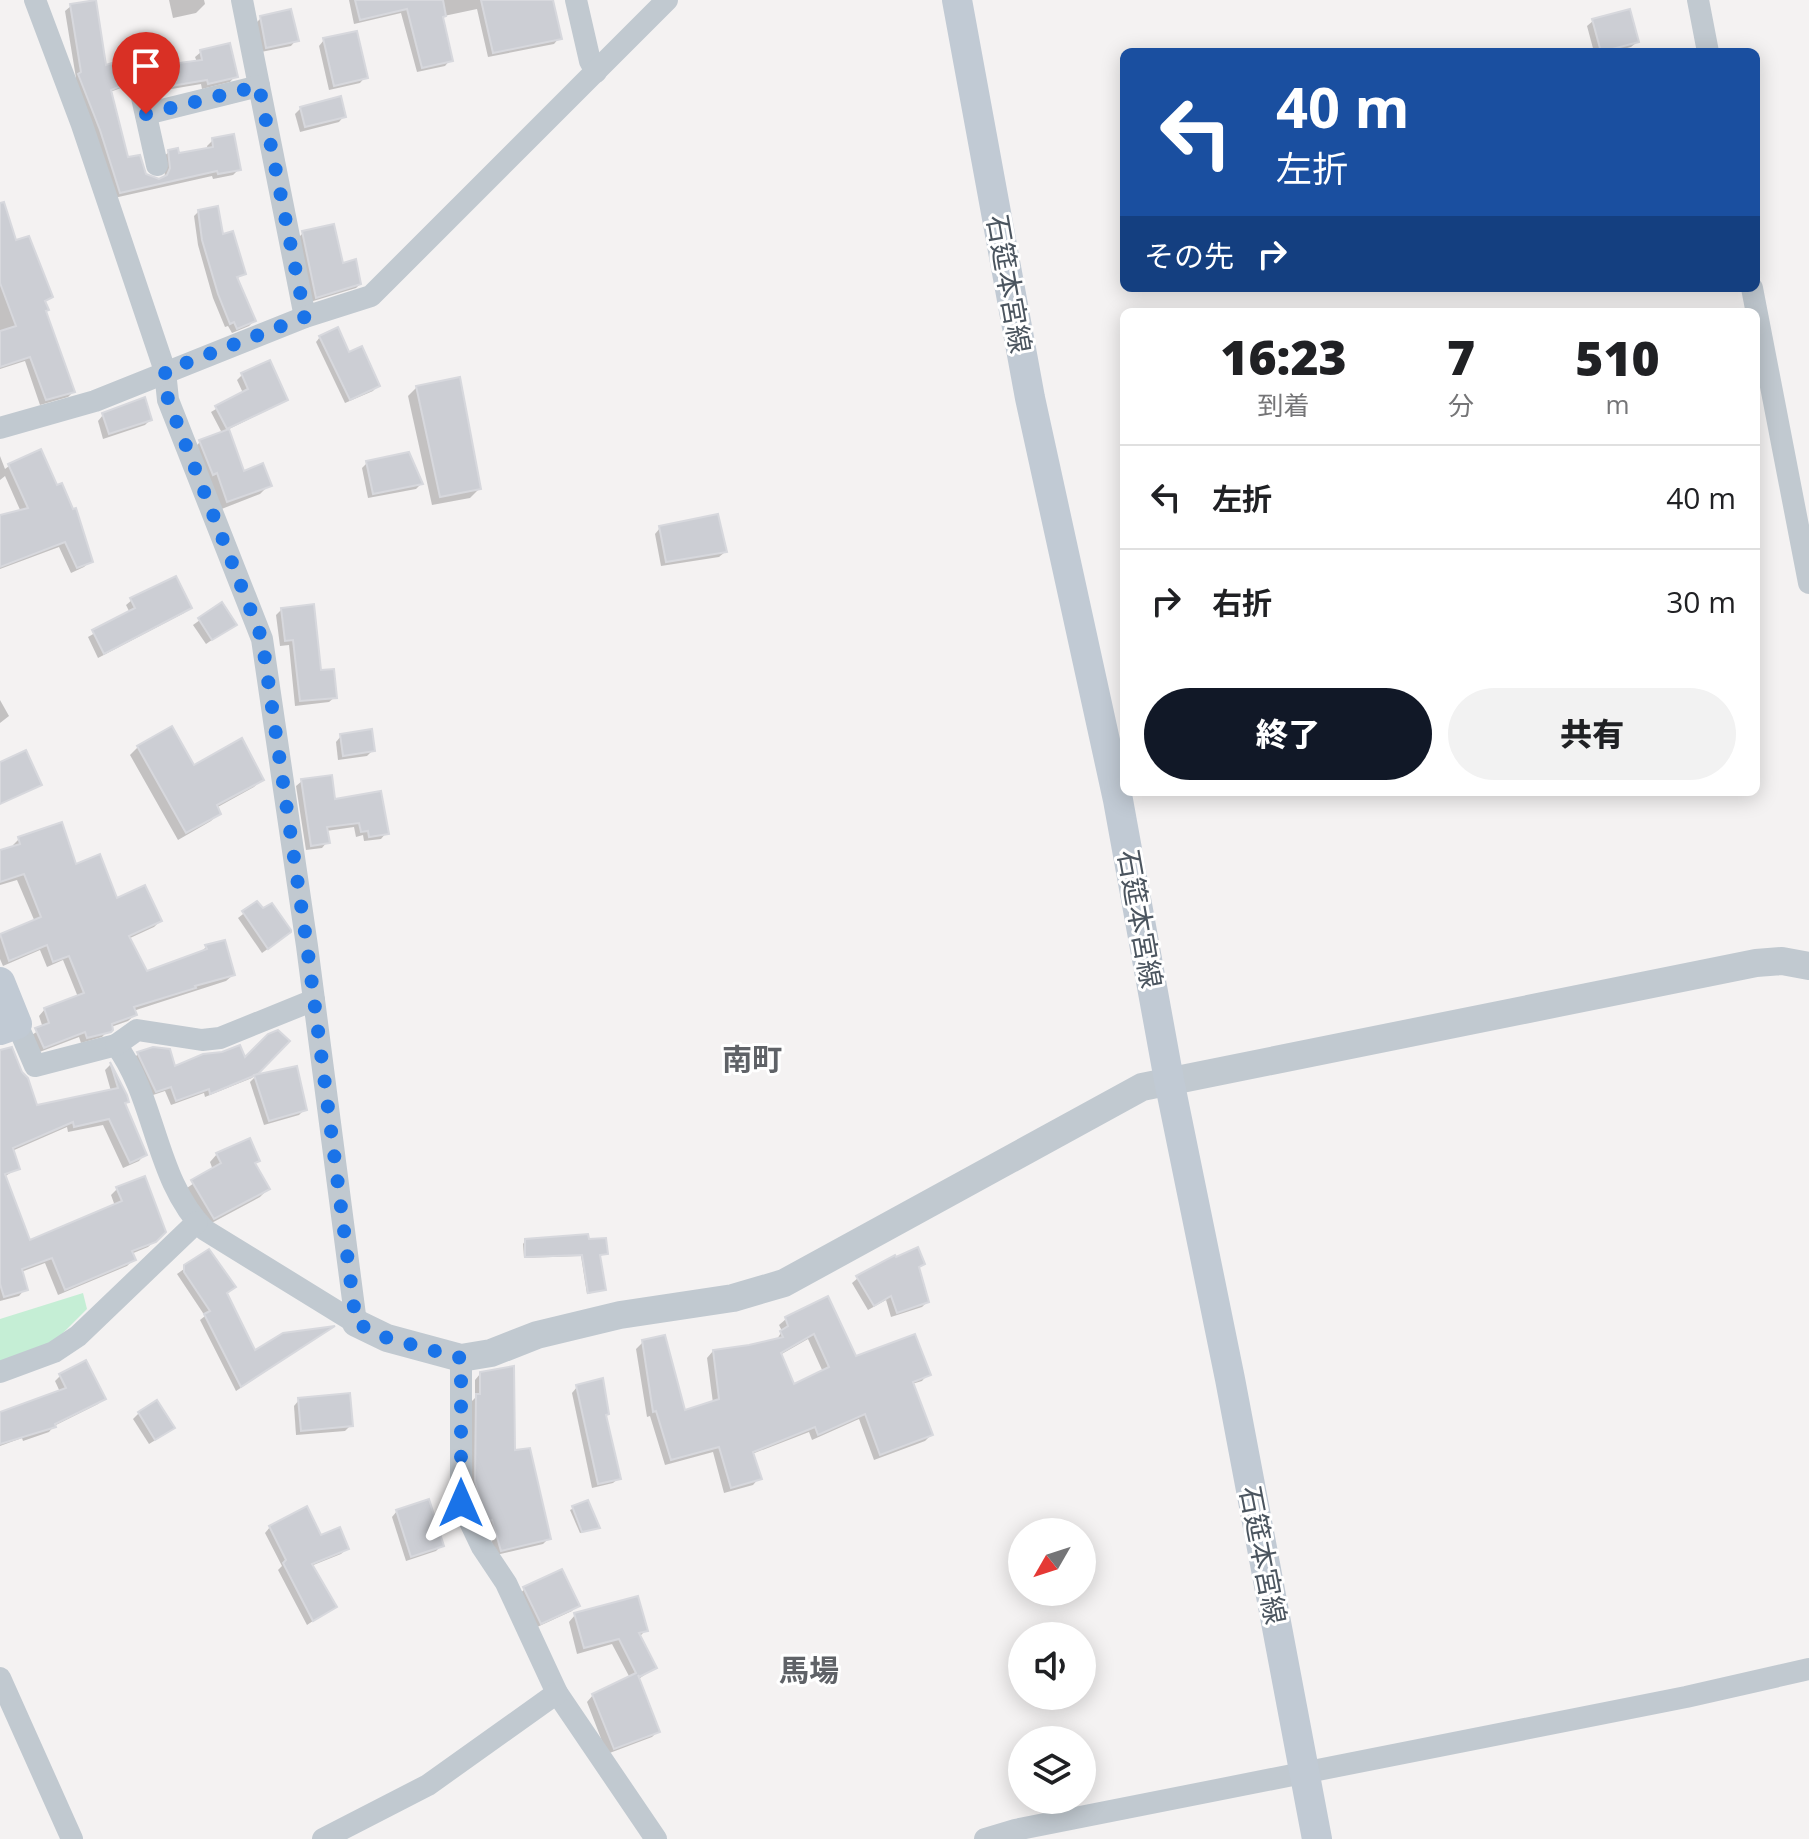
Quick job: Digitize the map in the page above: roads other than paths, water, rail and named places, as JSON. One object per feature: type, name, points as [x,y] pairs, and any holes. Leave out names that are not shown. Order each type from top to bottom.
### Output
[{"type":"main road","name":"石筵本宮線","points":[[957,0],[1030,398],[1118,800],[1169,1080],[1230,1379],[1317,1839]]},
{"type":"main road","points":[[0,982],[8,1027]]},
{"type":"street","points":[[35,0],[82,125],[165,371],[168,400],[262,639],[356,1323]]},
{"type":"street","points":[[242,0],[305,317]]},
{"type":"street","points":[[576,0],[590,61],[596,72]]},
{"type":"street","points":[[0,428],[95,401],[305,317],[371,296],[667,0]]},
{"type":"street","points":[[1698,0],[1707,48]]},
{"type":"street","points":[[157,165],[144,104],[259,86]]},
{"type":"street","points":[[1760,329],[1809,583]]},
{"type":"street","points":[[116,1045],[128,1060],[160,1151],[184,1202],[205,1230],[356,1323],[387,1338],[461,1358],[491,1353],[537,1335],[620,1315],[733,1298],[784,1283],[1142,1087],[1756,963],[1782,961],[1809,966]]},
{"type":"street","points":[[8,1027],[35,1066],[116,1045],[137,1030],[202,1040],[220,1038],[314,1000]]},
{"type":"street","points":[[0,1372],[54,1352],[78,1336],[197,1222]]},
{"type":"street","points":[[461,1358],[461,1503],[482,1547],[506,1583],[557,1693],[656,1839]]},
{"type":"street","points":[[985,1839],[1015,1830],[1686,1697],[1809,1669]]},
{"type":"street","points":[[0,1678],[72,1839]]},
{"type":"street","points":[[323,1839],[428,1785],[557,1693]]},
{"type":"district","name":"南町","points":[[752,1060]]},
{"type":"district","name":"馬場","points":[[809,1671]]}]
